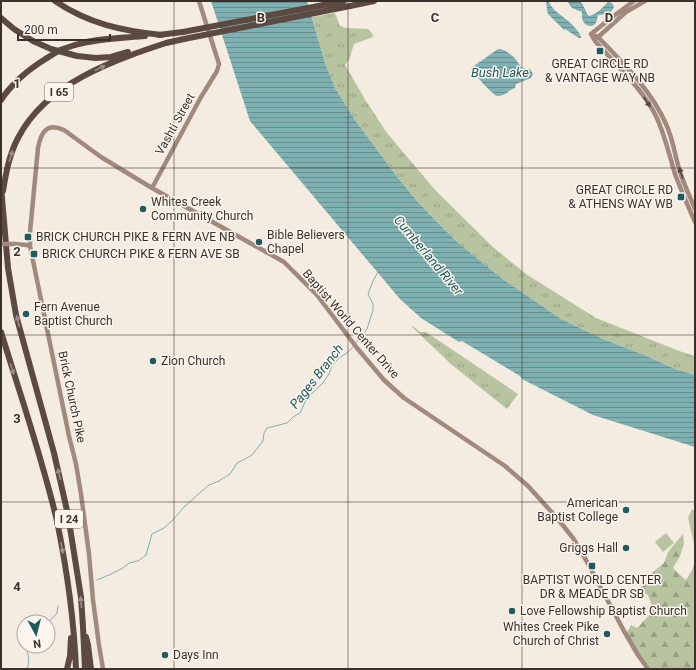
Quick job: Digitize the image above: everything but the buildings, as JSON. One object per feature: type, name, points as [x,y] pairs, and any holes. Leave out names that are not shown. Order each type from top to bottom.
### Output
[{"type":"highway","points":[[56,1],[76,13],[100,23],[120,29],[162,35]]},
{"type":"highway","name":"I 65","points":[[2,194],[6,173],[18,137],[30,120],[55,94],[89,73],[110,63],[169,42],[183,35],[344,1]]},
{"type":"highway","name":"I 65","points":[[2,98],[12,86],[34,66],[60,50],[88,41],[162,35],[183,35],[374,1]]},
{"type":"highway","points":[[1,18],[14,29],[33,41],[51,49],[77,56],[96,58],[111,56],[169,42]]},
{"type":"highway","name":"I 24","points":[[1,186],[8,268],[16,315],[54,454],[68,515],[79,580],[85,669]]},
{"type":"highway","name":"I 24","points":[[1,332],[44,472],[55,515],[66,572],[76,669]]},
{"type":"highway","points":[[67,669],[70,656],[72,619]]},
{"type":"highway","points":[[83,627],[88,645],[91,669]]},
{"type":"street","name":"Vashti Street","points":[[152,188],[217,71],[219,64],[199,1]]},
{"type":"street","points":[[634,1],[591,34],[633,75],[652,98],[658,108],[669,133],[682,178],[695,209]]},
{"type":"street","points":[[597,39],[626,12],[644,1]]},
{"type":"street","points":[[597,39],[636,86],[653,111],[665,137],[675,174],[695,222]]},
{"type":"street","name":"Baptist World Center Drive","points":[[45,130],[52,127],[58,127],[64,130],[101,157],[152,188],[284,262],[317,295],[384,380],[404,398],[505,466],[546,504],[573,538],[624,631],[648,669]]},
{"type":"street","name":"Brick Church Pike","points":[[45,130],[40,137],[38,148],[30,246],[79,482],[89,554],[92,595],[103,669]]},
{"type":"street","points":[[1,244],[30,246]]},
{"type":"green space","points":[[335,13],[340,26],[346,28],[368,29],[372,33],[373,37],[354,44],[349,60],[345,65],[387,133],[436,191],[493,247],[526,274],[596,318],[695,356],[695,375],[675,369],[603,339],[561,319],[501,278],[456,241],[433,218],[398,178],[355,120],[335,88],[326,66],[312,17]]},
{"type":"green space","points":[[413,326],[420,332],[426,332],[518,394],[507,409],[452,365],[412,327]]},
{"type":"green space","points":[[692,509],[695,511],[695,548],[688,518]]},
{"type":"green space","points":[[666,533],[674,543],[663,552],[655,542]]},
{"type":"green space","points":[[683,534],[684,544],[680,556],[673,568],[686,580],[695,561],[695,669],[648,669],[626,634],[631,625],[637,628],[651,613],[651,604],[648,595],[638,590],[647,583],[647,577],[664,563],[668,552]]},
{"type":"water","name":"Cumberland River","points":[[211,1],[307,1],[326,66],[335,88],[355,120],[417,201],[456,241],[501,278],[561,319],[603,339],[675,369],[695,375],[695,447],[593,415],[522,379],[520,376],[462,341],[459,342],[421,318],[400,299],[250,121]]},
{"type":"water","points":[[546,1],[549,1],[553,8],[573,26],[581,38],[565,29],[564,30],[548,14]]},
{"type":"water","points":[[568,1],[580,1],[589,16],[594,14],[608,2],[612,3],[614,7],[609,13],[598,15],[595,24],[589,26],[585,24],[582,18],[582,12],[571,7]]},
{"type":"water","name":"Bush Lake","points":[[498,49],[504,50],[510,54],[521,67],[530,69],[533,74],[531,78],[516,84],[515,88],[503,95],[497,96],[483,83],[471,68]]},
{"type":"waterway","name":"Pages Branch","points":[[356,343],[367,329],[373,310],[373,304],[368,294],[378,272]]},
{"type":"waterway","name":"Pages Branch","points":[[97,580],[123,568],[129,563],[138,561],[146,555],[152,534],[164,528],[184,507],[209,485],[230,474],[237,463],[252,455],[263,441],[264,433],[267,428],[287,423],[300,413],[307,398],[322,384],[329,374],[332,366],[354,346]]},
{"type":"waterway","name":"Pages Branch","points":[[56,614],[58,606]]},
{"type":"waterway","name":"Pages Branch","points":[[27,669],[29,659],[28,654]]},
{"type":"place","name":"GREAT CIRCLE RD & VANTAGE WAY NB","points":[[600,51]]},
{"type":"place","name":"GREAT CIRCLE RD & ATHENS WAY WB","points":[[681,197]]},
{"type":"place","name":"Whites Creek Community Church","points":[[143,209]]},
{"type":"place","name":"BRICK CHURCH PIKE & FERN AVE NB","points":[[28,237]]},
{"type":"place","name":"Bible Believers Chapel","points":[[259,242]]},
{"type":"place","name":"BRICK CHURCH PIKE & FERN AVE SB","points":[[34,254]]},
{"type":"place","name":"Fern Avenue Baptist Church","points":[[26,314]]},
{"type":"place","name":"Zion Church","points":[[153,361]]},
{"type":"place","name":"American Baptist College","points":[[626,510]]},
{"type":"place","name":"Griggs Hall","points":[[626,548]]},
{"type":"place","name":"BAPTIST WORLD CENTER DR & MEADE DR SB","points":[[592,566]]},
{"type":"place","name":"Love Fellowship Baptist Church","points":[[512,611]]},
{"type":"place","name":"Whites Creek Pike Church of Christ","points":[[607,634]]},
{"type":"place","name":"Days Inn","points":[[165,655]]}]
